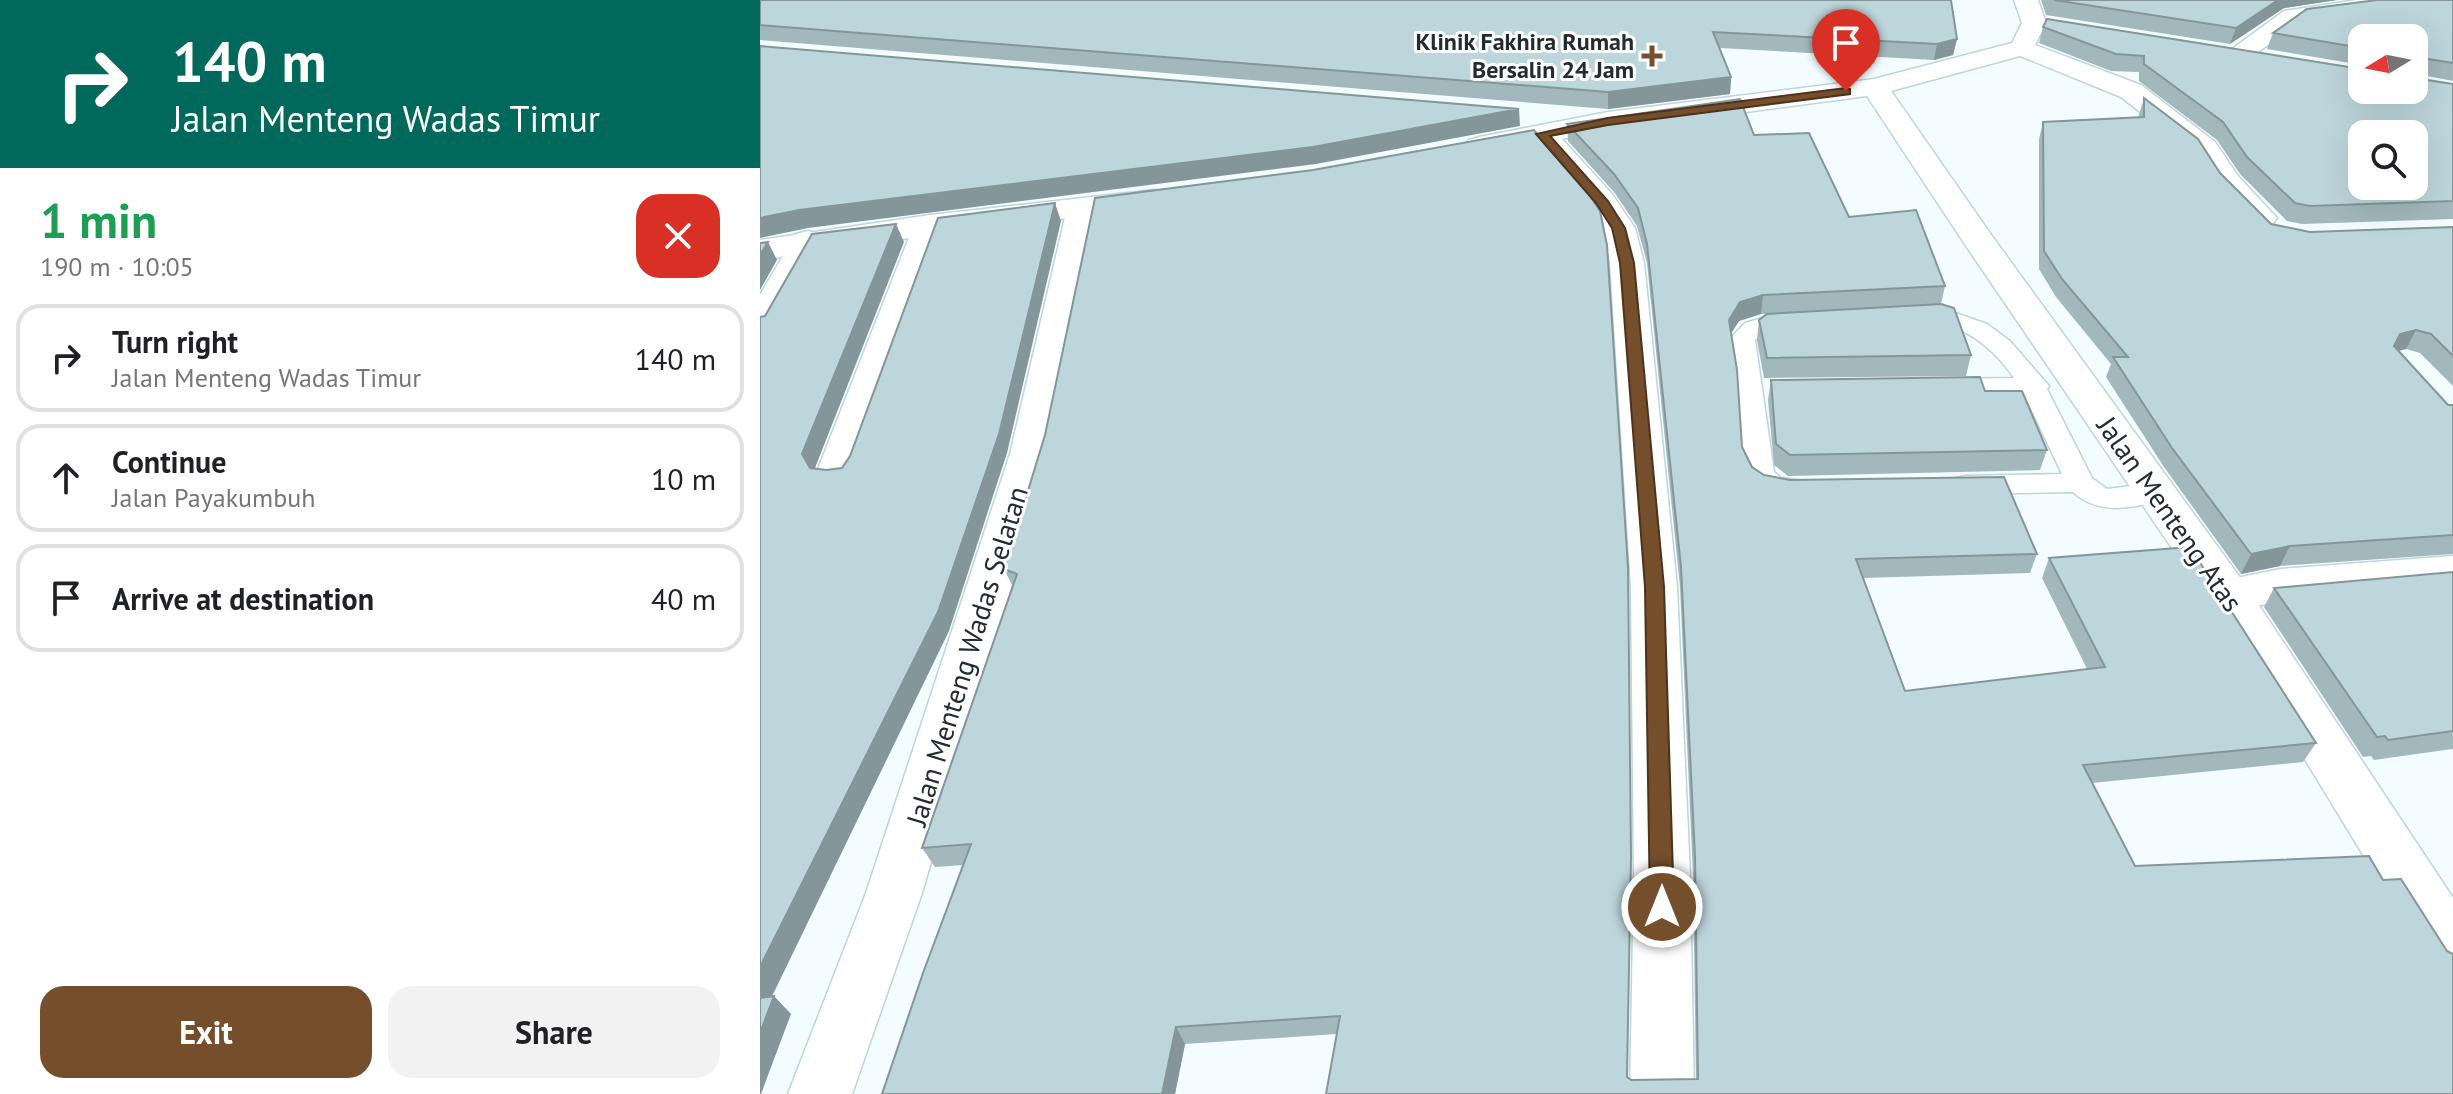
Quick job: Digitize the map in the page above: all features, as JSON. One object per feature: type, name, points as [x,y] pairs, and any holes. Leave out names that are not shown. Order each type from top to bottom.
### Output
[{"type":"street","points":[[2238,54],[2293,16],[2363,3],[2411,0]]},
{"type":"street","points":[[2263,8],[2293,16]]},
{"type":"street","points":[[1452,151],[1530,124],[1608,121],[1875,87],[2036,25],[2131,91],[2205,148],[2227,182],[2275,232],[2288,234]]},
{"type":"street","points":[[2208,49],[2269,59]]},
{"type":"street","name":"Jalan Menteng Atas","points":[[1875,87],[1980,243],[2228,595],[2453,949]]},
{"type":"street","points":[[1530,124],[1601,201],[1619,228],[1627,263],[1654,587],[1662,876],[1662,1094]]},
{"type":"street","points":[[760,250],[930,225],[1176,196]]},
{"type":"street","name":"Jalan Menteng Wadas Selatan","points":[[820,1094],[894,893],[1030,454],[1083,209]]},
{"type":"street","points":[[837,474],[930,225]]},
{"type":"street","points":[[760,325],[808,241]]},
{"type":"street","points":[[2228,595],[2280,585],[2453,572]]},
{"type":"lane","points":[[1894,317],[1938,314],[1970,323],[1987,334],[2036,386],[2080,483],[2091,494],[2113,501],[2156,492]]},
{"type":"lane","points":[[1818,487],[1772,485],[1763,478],[1757,466],[1758,389],[1742,339],[1750,328],[1761,324],[1820,321]]},
{"type":"lane","points":[[1925,387],[2036,386]]},
{"type":"lane","points":[[1941,485],[2080,483]]},
{"type":"building","points":[[760,0],[1951,0],[1957,39],[1937,44],[1713,32],[1731,77],[1608,92],[760,25]]},
{"type":"building","points":[[2054,0],[2278,0],[2236,28]]},
{"type":"building","points":[[2377,0],[2453,0],[2453,63],[2428,59],[2428,24],[2348,24],[2348,46],[2273,33],[2307,9]]},
{"type":"building","points":[[2047,19],[2348,67],[2348,104],[2428,104],[2428,80],[2453,84],[2453,201],[2310,206],[2295,203],[2247,157],[2223,122],[2144,64],[2144,56],[2116,54],[2043,27]]},
{"type":"building","points":[[760,46],[1519,109],[1313,147],[799,210],[760,218]]},
{"type":"building","points":[[2144,98],[2198,139],[2220,173],[2271,224],[2310,232],[2453,227],[2453,356],[2431,334],[2416,330],[2400,334],[2394,346],[2448,405],[2453,405],[2453,535],[2290,546],[2251,554],[2172,448],[2113,357],[2128,357],[2062,279],[2044,251],[2043,122],[2144,117]]},
{"type":"building","points":[[1740,99],[1754,135],[1809,133],[1849,217],[1916,210],[1945,286],[1763,295],[1740,302],[1729,320],[1737,370],[1742,447],[1752,467],[1764,475],[1790,480],[2004,477],[2037,554],[1856,559],[1905,691],[2105,667],[2049,558],[2190,547],[2316,743],[2083,765],[2135,866],[2369,856],[2383,880],[2401,879],[2447,951],[2453,954],[2453,1094],[1326,1094],[1340,1016],[1176,1027],[1162,1094],[882,1094],[971,844],[922,848],[1017,574],[1004,569],[1045,435],[1095,198],[1313,170],[1534,130],[1586,190],[1600,211],[1607,245],[1628,567],[1631,857],[1627,1077],[1631,1080],[1698,1079],[1695,857],[1681,567],[1647,244],[1638,208],[1614,174],[1567,124]]},
{"type":"building","points":[[1055,203],[999,434],[938,612],[760,967],[760,317],[765,316],[812,234],[896,224],[802,454],[810,468],[842,468],[850,456],[938,218]]},
{"type":"building","points":[[768,242],[760,255],[760,243]]},
{"type":"building","points":[[1941,304],[1954,308],[1971,355],[1767,358],[1759,320],[1767,314]]},
{"type":"building","points":[[1980,377],[1985,391],[2022,391],[2047,450],[1790,455],[1776,444],[1771,380]]},
{"type":"building","points":[[2453,572],[2453,731],[2388,740],[2385,736],[2377,737],[2274,588]]},
{"type":"building","points":[[774,996],[760,1033],[760,998]]},
{"type":"place","name":"Klinik Fakhira Rumah Bersalin 24 Jam","points":[[1652,56]]},
{"type":"route","points":[[1662,907],[1654,587],[1627,263],[1619,228],[1601,201],[1542,134],[1608,121],[1846,91]]}]
